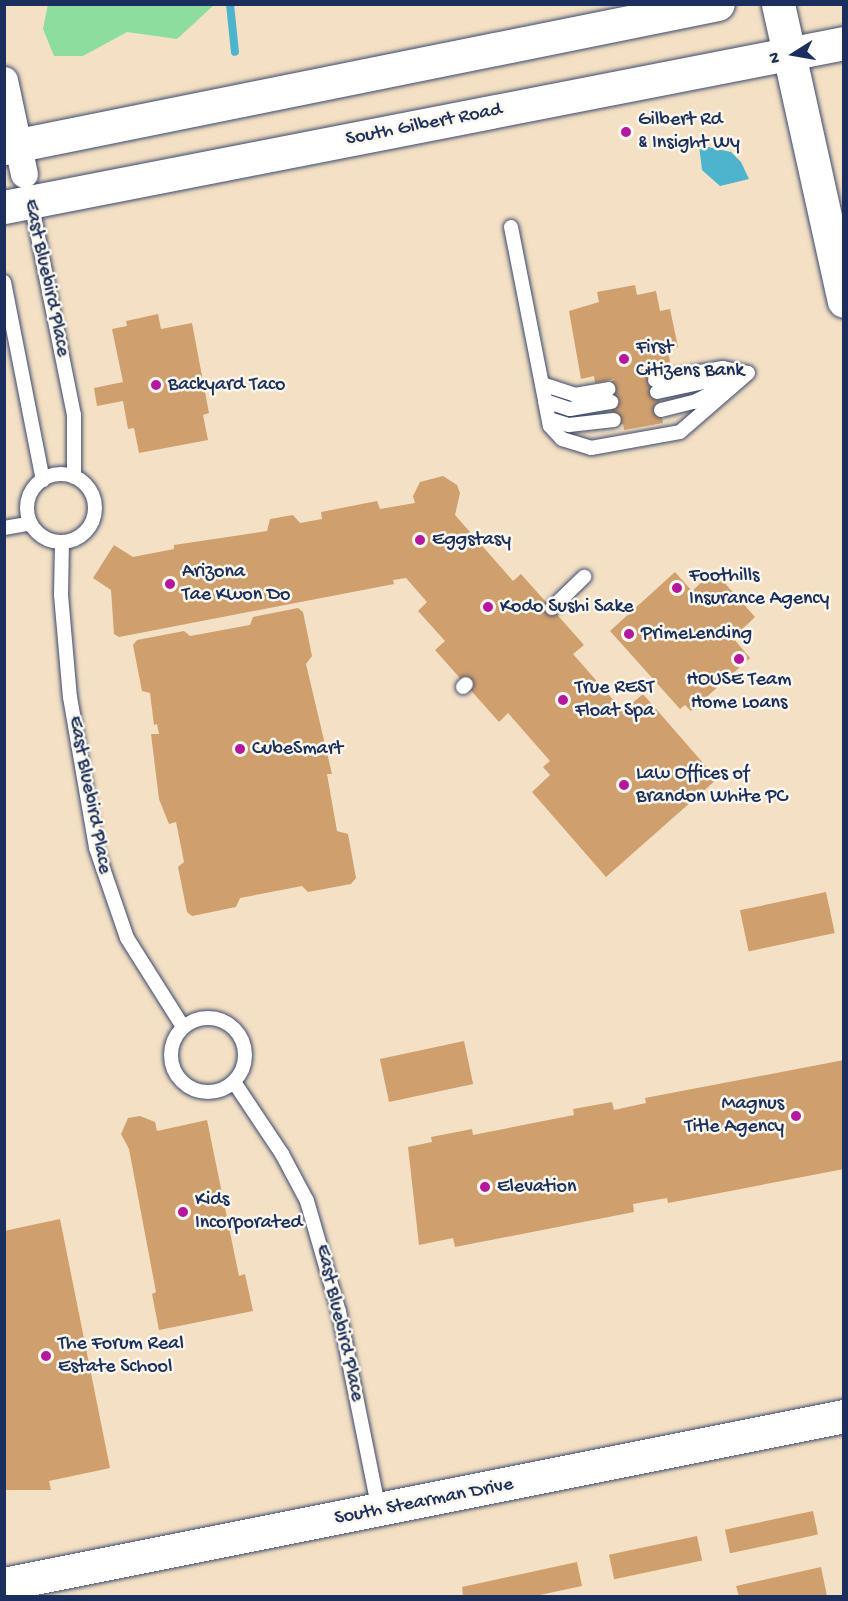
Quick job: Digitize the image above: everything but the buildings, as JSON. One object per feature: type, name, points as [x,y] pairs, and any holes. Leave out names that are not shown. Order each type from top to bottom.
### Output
[{"type":"main road","points":[[17,175],[718,4]]},
{"type":"main road","points":[[778,4],[843,301]]},
{"type":"main road","name":"South Gilbert Road","points":[[17,175],[790,55],[843,43]]},
{"type":"main road","name":"South Stearman Drive","points":[[4,1584],[379,1512],[843,1416]]},
{"type":"street","name":"East Bluebird Place","points":[[4,80],[17,175]]},
{"type":"lane","name":"East Bluebird Place","points":[[17,175],[74,415],[74,477]]},
{"type":"lane","points":[[512,227],[549,419],[562,439],[591,448],[680,432],[748,373]]},
{"type":"lane","points":[[4,282],[44,480]]},
{"type":"lane","points":[[656,386],[748,373]]},
{"type":"lane","points":[[661,410],[714,393],[748,373]]},
{"type":"lane","points":[[542,384],[575,395],[609,395],[570,410],[545,400]]},
{"type":"lane","points":[[549,419],[569,425],[614,420]]},
{"type":"lane","points":[[57,474],[74,477],[92,495],[94,516],[83,534],[62,543],[42,536],[31,523],[27,506],[30,495],[44,480],[57,474]]},
{"type":"lane","points":[[4,528],[31,523]]},
{"type":"lane","name":"East Bluebird Place","points":[[62,543],[62,595],[70,698],[96,848],[127,938],[183,1027]]},
{"type":"lane","points":[[552,608],[584,577]]},
{"type":"lane","points":[[204,1018],[215,1018],[236,1029],[242,1039],[245,1062],[234,1082],[213,1092],[201,1092],[181,1081],[174,1071],[171,1048],[183,1027],[204,1018]]},
{"type":"lane","name":"East Bluebird Place","points":[[234,1082],[282,1154],[315,1224],[339,1312],[379,1512]]},
{"type":"green space","points":[[48,4],[214,5],[177,39],[127,32],[83,56],[54,56],[43,29]]},
{"type":"water","points":[[699,145],[731,152],[741,162],[749,179],[720,186],[702,170]]},
{"type":"waterway","points":[[230,4],[235,52]]},
{"type":"place","name":"Gilbert Rd & Insight Wy","points":[[626,132]]},
{"type":"place","name":"First Citizens Bank","points":[[624,359]]},
{"type":"place","name":"Backyard Taco","points":[[156,385]]},
{"type":"place","name":"Eggstasy","points":[[420,540]]},
{"type":"place","name":"Arizona Tae Kwon Do","points":[[170,584]]},
{"type":"place","name":"Foothills Insurance Agency","points":[[677,588]]},
{"type":"place","name":"Kodo Sushi Sake","points":[[488,607]]},
{"type":"place","name":"PrimeLending","points":[[629,634]]},
{"type":"place","name":"HOUSE Team Home Loans","points":[[739,659]]},
{"type":"place","name":"True REST Float Spa","points":[[563,700]]},
{"type":"place","name":"CubeSmart","points":[[240,749]]},
{"type":"place","name":"Law Offices of Brandon White PC","points":[[624,785]]},
{"type":"place","name":"Magnus Title Agency","points":[[796,1116]]},
{"type":"place","name":"Elevation","points":[[485,1187]]},
{"type":"place","name":"Kids Incorporated","points":[[183,1212]]},
{"type":"place","name":"The Forum Real Estate School","points":[[46,1356]]}]
